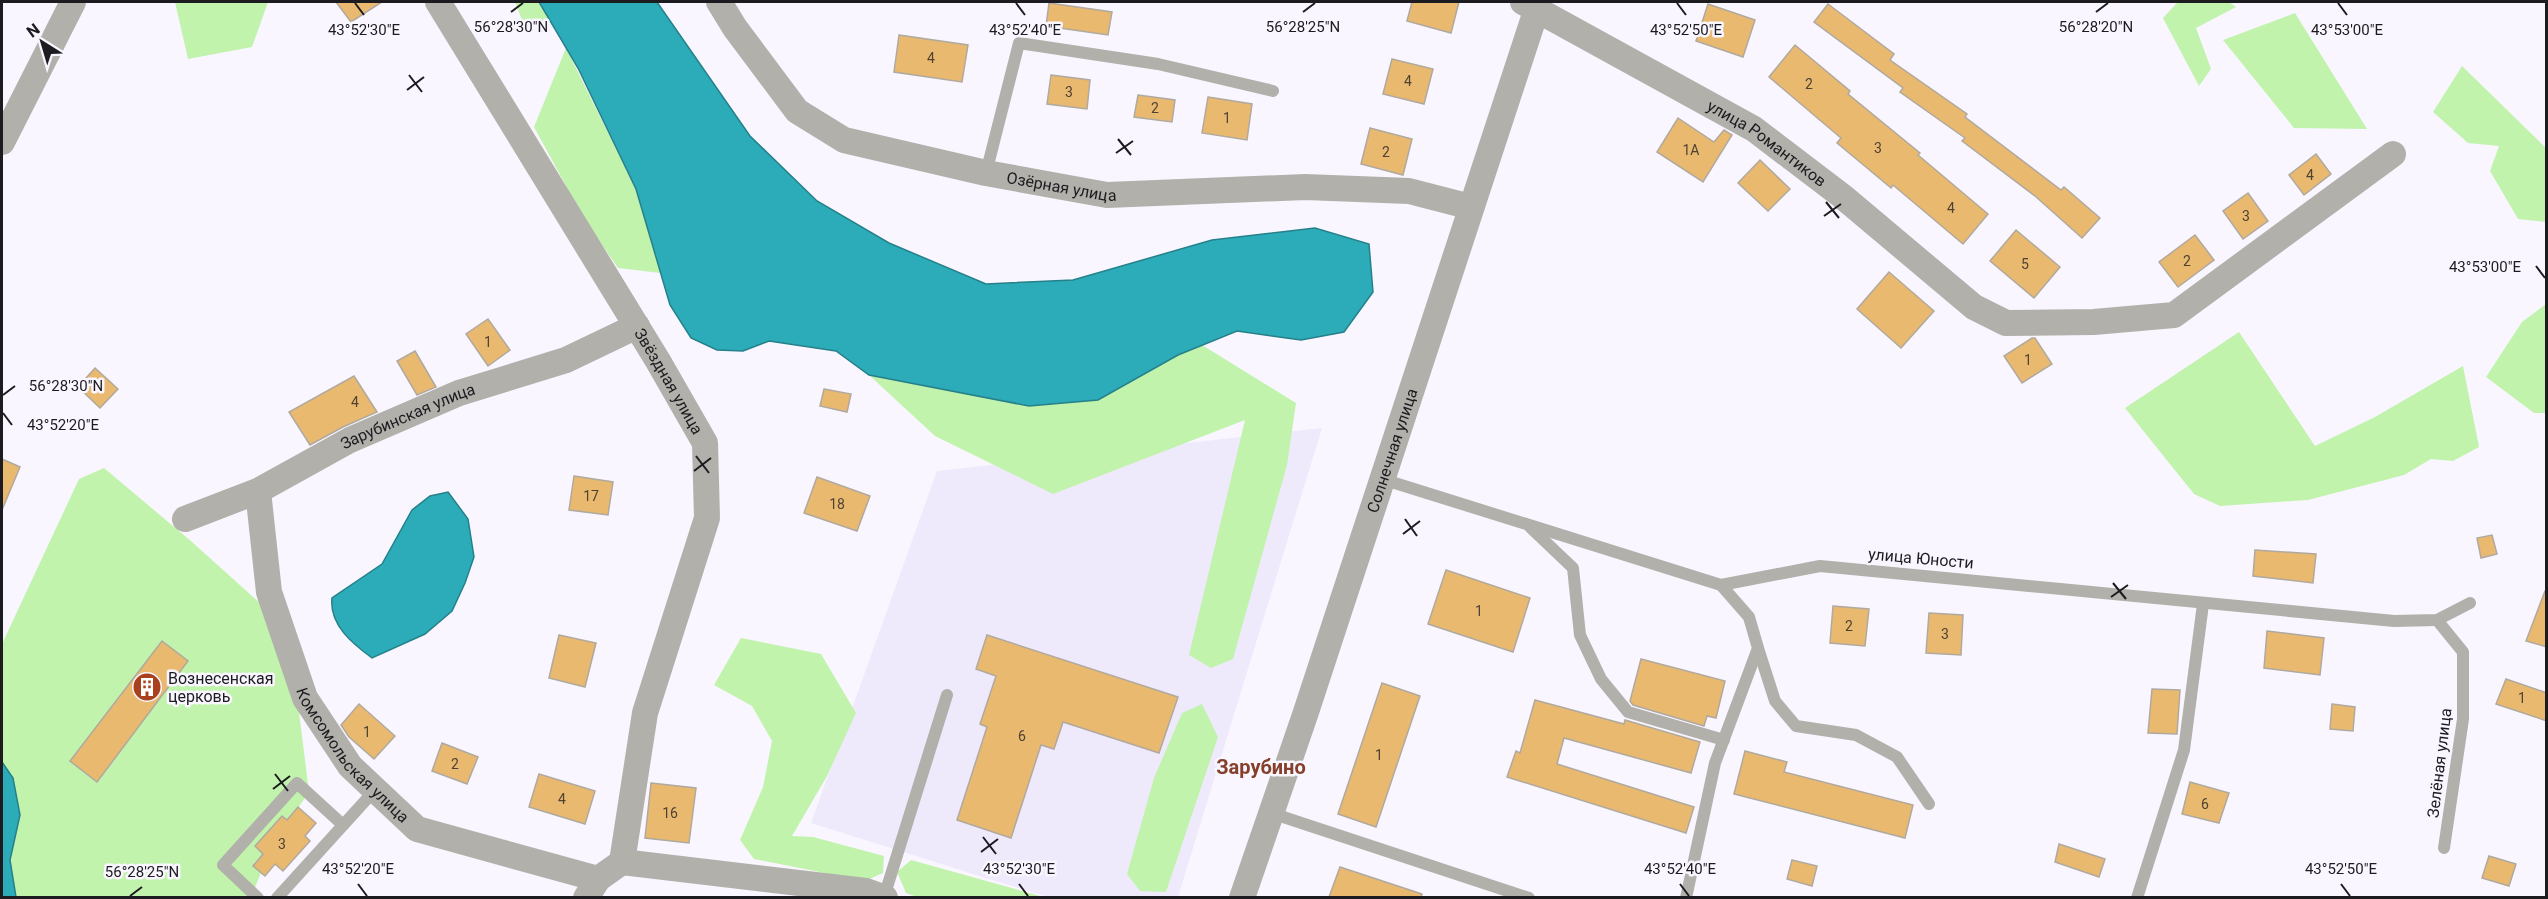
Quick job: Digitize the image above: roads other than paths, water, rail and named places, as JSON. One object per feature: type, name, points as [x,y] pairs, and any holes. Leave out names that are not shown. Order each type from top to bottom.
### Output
[{"type":"street","points":[[2,142],[73,2]]},
{"type":"street","name":"Звёздная улица","points":[[438,2],[637,326],[705,443],[707,518],[645,712],[622,862]]},
{"type":"street","name":"Озёрная улица","points":[[719,2],[735,28],[797,111],[844,140],[986,173],[1107,195],[1317,188],[1409,191],[1472,207]]},
{"type":"street","name":"Солнечная улица","points":[[1242,897],[1472,207],[1533,4]]},
{"type":"street","name":"улица Романтиков","points":[[1533,4],[1754,129],[1842,196],[1974,307],[2006,323],[2094,322],[2174,315],[2393,154]]},
{"type":"street","name":"Зарубинская улица","points":[[185,519],[258,491],[350,440],[448,397],[566,360],[637,326]]},
{"type":"street","name":"Комсомольская улица","points":[[258,491],[269,592],[305,698],[350,766],[417,829],[592,888]]},
{"type":"street","points":[[592,888],[622,862],[866,891],[884,897]]},
{"type":"lane","points":[[986,173],[1019,43],[1158,64],[1273,91]]},
{"type":"lane","name":"улица Юности","points":[[1382,479],[1721,585],[1820,566],[2394,621],[2436,620],[2470,603]]},
{"type":"lane","points":[[1528,525],[1573,568],[1580,635],[1601,679],[1628,712],[1724,740]]},
{"type":"lane","points":[[1721,585],[1749,617],[1775,701],[1796,726],[1856,735],[1897,757],[1929,804]]},
{"type":"lane","points":[[2137,897],[2184,750],[2203,604]]},
{"type":"lane","name":"Зелёная улица","points":[[2436,620],[2463,652],[2463,719],[2444,848]]},
{"type":"lane","points":[[1686,897],[1715,763],[1758,648]]},
{"type":"lane","points":[[884,897],[947,695]]},
{"type":"lane","points":[[258,897],[223,865],[297,783],[343,825]]},
{"type":"lane","points":[[277,897],[375,790]]},
{"type":"lane","points":[[1271,813],[1529,897]]},
{"type":"water","points":[[539,2],[657,2],[750,136],[817,201],[889,243],[986,284],[1073,280],[1212,240],[1315,228],[1369,244],[1373,292],[1344,332],[1301,340],[1237,331],[1178,355],[1098,400],[1029,406],[869,375],[836,351],[769,341],[743,351],[717,350],[691,338],[670,305],[636,189],[578,68]]},
{"type":"water","points":[[448,492],[468,519],[474,557],[465,583],[452,611],[425,634],[372,658],[357,647],[338,625],[332,608],[332,598],[382,564],[412,510],[430,496]]},
{"type":"water","points":[[2,762],[13,778],[20,815],[10,860],[16,897],[2,897]]},
{"type":"place","name":"Вознесенская церковь","points":[[147,687]]},
{"type":"district","name":"Зарубино","points":[[1261,767]]}]
